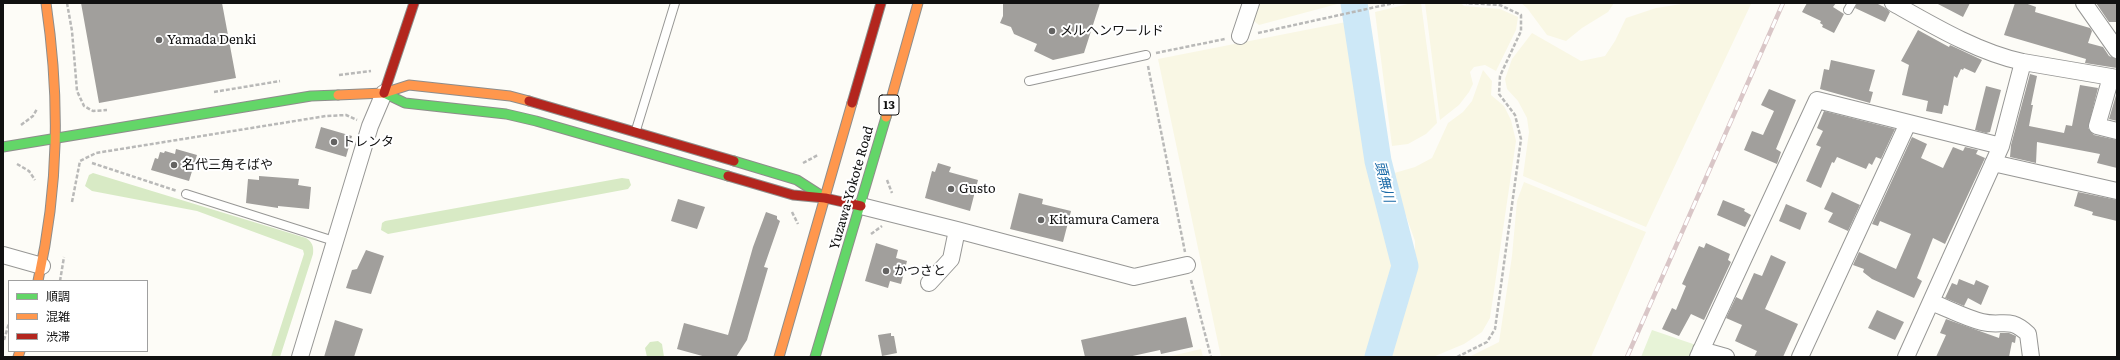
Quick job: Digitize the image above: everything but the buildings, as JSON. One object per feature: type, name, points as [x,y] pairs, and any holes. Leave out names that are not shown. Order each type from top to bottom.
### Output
[{"type":"main road","points":[[40,274],[47,243],[58,139],[50,28],[46,3]]},
{"type":"main road","points":[[384,94],[414,3]]},
{"type":"main road","name":"Yuzawa-Yokote Road","points":[[779,357],[825,198],[834,159],[881,3]]},
{"type":"main road","name":"Yuzawa-Yokote Road","points":[[815,357],[861,206],[918,3]]},
{"type":"main road","points":[[3,147],[311,96],[384,94],[409,85],[510,96],[797,180],[825,198]]},
{"type":"main road","points":[[384,94],[405,103],[506,114],[536,121],[793,195],[825,198],[861,206]]},
{"type":"street","points":[[1240,36],[1251,3]]},
{"type":"street","points":[[1893,3],[1941,29],[2003,58],[2114,77],[2097,126],[2117,131]]},
{"type":"street","points":[[2084,3],[2117,50]]},
{"type":"street","points":[[1906,357],[2001,146],[2023,62]]},
{"type":"street","points":[[300,357],[370,126],[384,94]]},
{"type":"street","points":[[1726,357],[1700,354],[1817,100],[2001,146]]},
{"type":"street","points":[[1800,357],[1908,122]]},
{"type":"street","points":[[1993,163],[2117,191]]},
{"type":"street","points":[[861,206],[1134,277],[1187,265]]},
{"type":"street","points":[[929,283],[951,259],[957,230]]},
{"type":"street","points":[[3,255],[40,274]]},
{"type":"street","points":[[1930,302],[1983,322],[2004,322],[2019,325],[2028,334],[2031,357]]},
{"type":"lane","points":[[635,132],[675,3]]},
{"type":"lane","points":[[1029,81],[1146,55]]},
{"type":"lane","points":[[186,194],[334,241]]},
{"type":"path","points":[[67,3],[72,31],[77,91],[84,106],[93,111],[114,109]]},
{"type":"path","points":[[1343,16],[1394,3]]},
{"type":"path","points":[[1457,357],[1487,342],[1495,329],[1521,139],[1516,115],[1499,94],[1500,76],[1521,31],[1521,15],[1500,5],[1466,3]]},
{"type":"path","points":[[1146,55],[1187,265],[1211,357]]},
{"type":"path","points":[[336,75],[371,72],[377,67]]},
{"type":"path","points":[[207,93],[282,81]]},
{"type":"path","points":[[14,126],[20,126],[33,116],[40,106]]},
{"type":"path","points":[[71,210],[80,161],[96,153],[326,116],[346,115],[359,122]]},
{"type":"path","points":[[795,162],[802,164],[818,155]]},
{"type":"path","points":[[13,162],[29,171],[37,184]]},
{"type":"path","points":[[92,163],[186,194]]},
{"type":"path","points":[[791,209],[800,228]]},
{"type":"path","points":[[60,280],[65,250]]},
{"type":"path","points":[[3,345],[8,327]]},
{"type":"shaded area","points":[[1257,3],[1341,3],[1259,25],[1251,19]]},
{"type":"shaded area","points":[[1412,3],[1421,3],[1437,123],[1426,134],[1408,144],[1392,146],[1375,12]]},
{"type":"shaded area","points":[[1425,3],[1461,3],[1464,6],[1500,9],[1518,17],[1516,30],[1496,71],[1485,65],[1474,67],[1470,72],[1473,84],[1469,92],[1459,105],[1440,120]]},
{"type":"shaded area","points":[[1521,3],[1614,3],[1608,12],[1582,28],[1566,41],[1547,35],[1527,8]]},
{"type":"shaded area","points":[[1688,3],[1751,4],[1646,227],[1523,176],[1529,132],[1527,118],[1518,101],[1507,89],[1505,79],[1512,59],[1532,33],[1581,61],[1605,56],[1615,41],[1626,18],[1656,8]]},
{"type":"shaded area","points":[[1346,22],[1375,183],[1396,256],[1394,282],[1366,357],[1221,357],[1158,59]]},
{"type":"shaded area","points":[[1483,70],[1492,81],[1491,95],[1504,106],[1511,120],[1516,141],[1490,318],[1482,332],[1464,344],[1433,357],[1385,357],[1415,265],[1415,241],[1391,174],[1415,167],[1432,158],[1448,123],[1463,112],[1472,101]]},
{"type":"shaded area","points":[[1524,182],[1646,232],[1591,357],[1469,357],[1499,342],[1512,256],[1517,201]]},
{"type":"shaded area","points":[[1201,349],[1203,357],[1167,357]]},
{"type":"green space","points":[[93,173],[306,238],[310,241],[313,246],[313,254],[280,357],[271,357],[304,254],[303,250],[197,211],[92,191],[85,186],[89,175]]},
{"type":"green space","points":[[622,178],[629,179],[631,185],[628,189],[388,234],[381,230],[382,223],[385,221]]},
{"type":"green space","points":[[1652,330],[1696,345],[1690,357],[1641,357]]},
{"type":"green space","points":[[658,341],[662,344],[664,357],[647,357],[645,348],[650,342]]},
{"type":"waterway","name":"頭無川","points":[[1354,3],[1378,161],[1405,266],[1378,357]]},
{"type":"railway","points":[[1627,357],[1783,3]]},
{"type":"traffic: fast","points":[[384,93],[405,103],[506,114],[536,121],[728,176]]},
{"type":"traffic: fast","points":[[3,147],[311,96],[338,95]]},
{"type":"traffic: fast","points":[[815,357],[886,117]]},
{"type":"traffic: fast","points":[[734,161],[797,180],[825,198]]},
{"type":"traffic: slow","points":[[38,280],[50,211],[55,142],[54,74],[46,3]]},
{"type":"traffic: slow","points":[[886,117],[918,3]]},
{"type":"traffic: slow","points":[[338,95],[384,93],[409,85],[510,96],[529,101]]},
{"type":"traffic: slow","points":[[779,357],[852,103]]},
{"type":"traffic: slow","points":[[18,357],[20,352]]},
{"type":"traffic: jam","points":[[384,93],[414,3]]},
{"type":"traffic: jam","points":[[852,103],[881,3]]},
{"type":"traffic: jam","points":[[529,101],[734,161]]},
{"type":"traffic: jam","points":[[728,176],[793,195],[825,198],[861,206]]},
{"type":"place","name":"メルヘンワールド","points":[[1052,31]]},
{"type":"place","name":"Yamada Denki","points":[[159,40]]},
{"type":"place","name":"トレンタ","points":[[334,142]]},
{"type":"place","name":"名代三角そばや","points":[[174,165]]},
{"type":"place","name":"Gusto","points":[[951,189]]},
{"type":"place","name":"Kitamura Camera","points":[[1041,220]]},
{"type":"place","name":"かつさと","points":[[886,271]]}]
